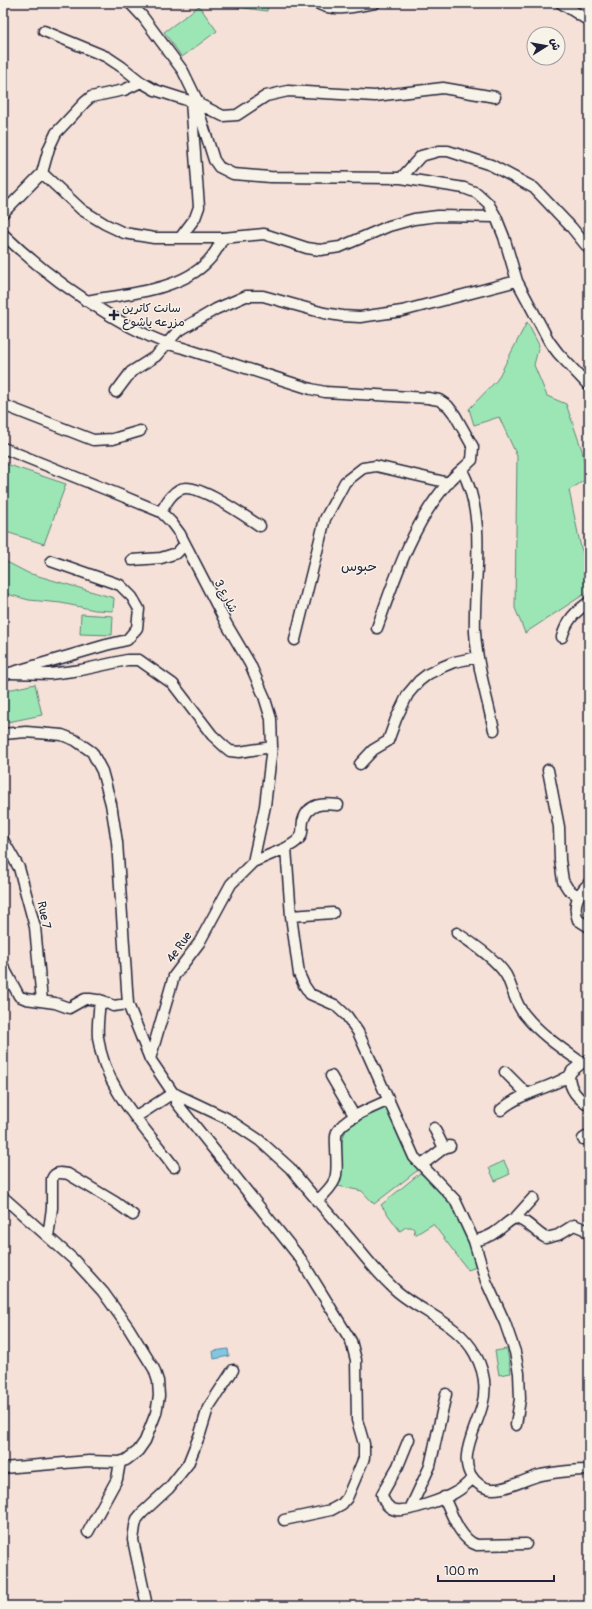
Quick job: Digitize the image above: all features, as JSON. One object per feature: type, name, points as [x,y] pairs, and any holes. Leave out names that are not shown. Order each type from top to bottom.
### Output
[{"type":"street","points":[[130,3],[143,17],[183,71],[214,160],[219,167],[228,172],[270,177],[400,178],[464,188],[477,193],[488,203],[496,216],[517,281],[549,341],[558,353],[589,386]]},
{"type":"street","points":[[318,3],[328,7],[340,7],[375,3]]},
{"type":"street","points":[[561,3],[589,21]]},
{"type":"street","points":[[44,31],[107,57],[140,82],[163,94],[195,103],[227,117],[241,112],[266,96],[288,92],[375,96],[444,88],[495,97]]},
{"type":"street","points":[[3,213],[42,172],[49,148],[56,132],[85,102],[92,97],[124,90],[140,82]]},
{"type":"street","points":[[180,238],[195,218],[199,207],[195,103]]},
{"type":"street","points":[[400,178],[421,156],[439,151],[448,151],[490,165],[534,188],[572,228],[589,249]]},
{"type":"street","points":[[42,172],[73,202],[104,224],[136,236],[154,238],[223,238],[264,234],[307,248],[320,250],[340,247],[389,226],[414,219],[438,216],[496,216]]},
{"type":"street","points":[[3,234],[39,267],[86,301],[127,325],[167,344],[318,390],[428,398],[439,400],[448,406],[456,415],[473,447],[472,460],[449,483],[433,503],[411,542],[398,568],[378,628]]},
{"type":"street","points":[[86,301],[122,295],[180,281],[209,261],[223,238]]},
{"type":"street","points":[[116,392],[132,372],[156,356],[173,335],[216,309],[246,296],[263,296],[324,313],[360,317],[402,311],[517,281]]},
{"type":"street","points":[[3,405],[94,440],[113,439],[140,431]]},
{"type":"street","name":"شارع 3","points":[[3,448],[161,512],[180,534],[256,677],[271,719],[272,747],[265,806],[253,862]]},
{"type":"street","points":[[295,640],[325,519],[345,482],[363,468],[376,466],[449,483]]},
{"type":"street","points":[[462,470],[474,500],[477,579],[475,616],[478,657],[494,730]]},
{"type":"street","points":[[161,512],[178,490],[186,488],[203,492],[260,526]]},
{"type":"street","points":[[132,560],[161,558],[177,553],[184,544]]},
{"type":"street","points":[[7,674],[127,640],[137,628],[139,609],[132,597],[120,585],[51,562]]},
{"type":"street","points":[[562,637],[565,627],[572,616],[589,602]]},
{"type":"street","points":[[360,764],[373,750],[388,740],[408,694],[419,681],[428,674],[454,662],[478,657]]},
{"type":"street","points":[[7,674],[50,674],[81,670],[127,660],[139,660],[173,684],[212,735],[230,751],[239,752],[272,747]]},
{"type":"street","points":[[3,734],[45,733],[62,735],[75,740],[92,752],[102,771],[111,804],[116,842],[128,1004],[150,1059],[174,1094],[176,1102],[300,1258],[351,1341],[357,1371],[357,1420],[365,1450],[361,1465],[347,1498],[337,1507],[284,1520]]},
{"type":"street","points":[[548,770],[559,827],[562,881],[568,889],[578,896]]},
{"type":"street","points":[[253,862],[286,848],[300,838],[306,813],[312,807],[324,803],[338,805]]},
{"type":"street","name":"Rue 7","points":[[3,840],[19,868],[35,927],[42,1001]]},
{"type":"street","points":[[286,848],[291,916],[299,974],[310,994],[335,1005],[347,1016],[358,1032],[414,1157],[455,1200],[474,1241],[486,1281],[505,1323],[515,1352],[519,1373],[520,1399],[516,1425]]},
{"type":"street","name":"4e Rue","points":[[150,1059],[174,976],[199,943],[231,884],[253,862]]},
{"type":"street","points":[[589,883],[578,896],[575,905],[578,920],[589,927]]},
{"type":"street","points":[[291,916],[333,913]]},
{"type":"street","points":[[457,933],[499,966],[506,975],[514,996],[524,1014],[557,1046],[586,1061],[572,1071],[568,1076],[549,1087],[514,1099],[501,1110]]},
{"type":"street","points":[[3,966],[19,996],[26,1000],[55,1003],[69,1008],[85,1000],[100,1000],[113,1006],[128,1004]]},
{"type":"street","points":[[100,1000],[98,1036],[104,1065],[122,1100],[174,1168]]},
{"type":"street","points":[[505,1072],[526,1094]]},
{"type":"street","points":[[331,1076],[355,1117]]},
{"type":"street","points":[[568,1076],[571,1088],[576,1096],[589,1105]]},
{"type":"street","points":[[136,1117],[174,1094]]},
{"type":"street","points":[[174,1094],[226,1118],[259,1140],[290,1168],[382,1277],[397,1292],[416,1306],[452,1328],[468,1342],[481,1366],[484,1377],[482,1406],[470,1437],[466,1460],[473,1478],[480,1485],[487,1488],[504,1487],[542,1475],[568,1471],[589,1470]]},
{"type":"street","points":[[317,1201],[332,1187],[337,1175],[337,1131],[345,1123],[355,1117],[389,1100]]},
{"type":"street","points":[[422,1165],[447,1147],[434,1128]]},
{"type":"street","points":[[48,1237],[52,1208],[52,1178],[60,1172],[68,1174],[133,1215]]},
{"type":"street","points":[[3,1197],[73,1259],[103,1292],[128,1327],[154,1369],[158,1382],[159,1396],[156,1414],[145,1442],[135,1454],[120,1462],[89,1461],[3,1468]]},
{"type":"street","points":[[474,1241],[484,1239],[496,1232],[515,1218],[533,1198]]},
{"type":"street","points":[[515,1218],[522,1220],[546,1238],[558,1235],[574,1224],[584,1229],[589,1234]]},
{"type":"street","points":[[147,1606],[133,1540],[137,1519],[169,1488],[188,1464],[194,1453],[208,1408],[233,1370]]},
{"type":"street","points":[[410,1509],[430,1466],[446,1394]]},
{"type":"street","points":[[409,1439],[398,1466],[382,1494],[384,1501],[391,1508],[401,1510],[410,1509],[444,1497],[456,1492],[473,1478]]},
{"type":"street","points":[[88,1532],[118,1479],[120,1462]]},
{"type":"street","points":[[444,1497],[464,1536],[470,1542],[477,1544],[526,1544]]},
{"type":"green space","points":[[230,3],[268,3],[267,11],[229,6]]},
{"type":"green space","points":[[199,6],[217,31],[182,57],[164,32]]},
{"type":"green space","points":[[527,322],[539,345],[534,365],[547,396],[566,404],[582,450],[587,479],[569,490],[581,548],[589,567],[589,591],[525,633],[515,608],[517,456],[499,417],[474,425],[469,409],[497,380]]},
{"type":"green space","points":[[3,463],[66,484],[44,544],[3,531]]},
{"type":"green space","points":[[3,560],[28,573],[114,598],[113,611],[95,610],[61,603],[29,600],[3,593]]},
{"type":"green space","points":[[81,614],[113,616],[112,635],[80,634]]},
{"type":"green space","points":[[35,684],[42,715],[3,723],[3,691]]},
{"type":"green space","points":[[387,1106],[409,1160],[418,1170],[374,1204],[362,1191],[338,1186],[342,1142],[348,1127],[355,1121]]},
{"type":"green space","points":[[504,1161],[510,1174],[495,1181],[489,1168]]},
{"type":"green space","points":[[420,1173],[449,1199],[470,1236],[479,1266],[468,1270],[433,1224],[415,1235],[414,1229],[411,1227],[406,1227],[400,1231],[381,1205]]},
{"type":"green space","points":[[507,1349],[511,1373],[499,1375],[495,1351]]},
{"type":"water","points":[[228,1349],[229,1356],[214,1359],[213,1351]]},
{"type":"place","name":"سانت كاترين مزرعه ياشوع","points":[[114,315]]},
{"type":"district","name":"حبوس","points":[[359,566]]}]
